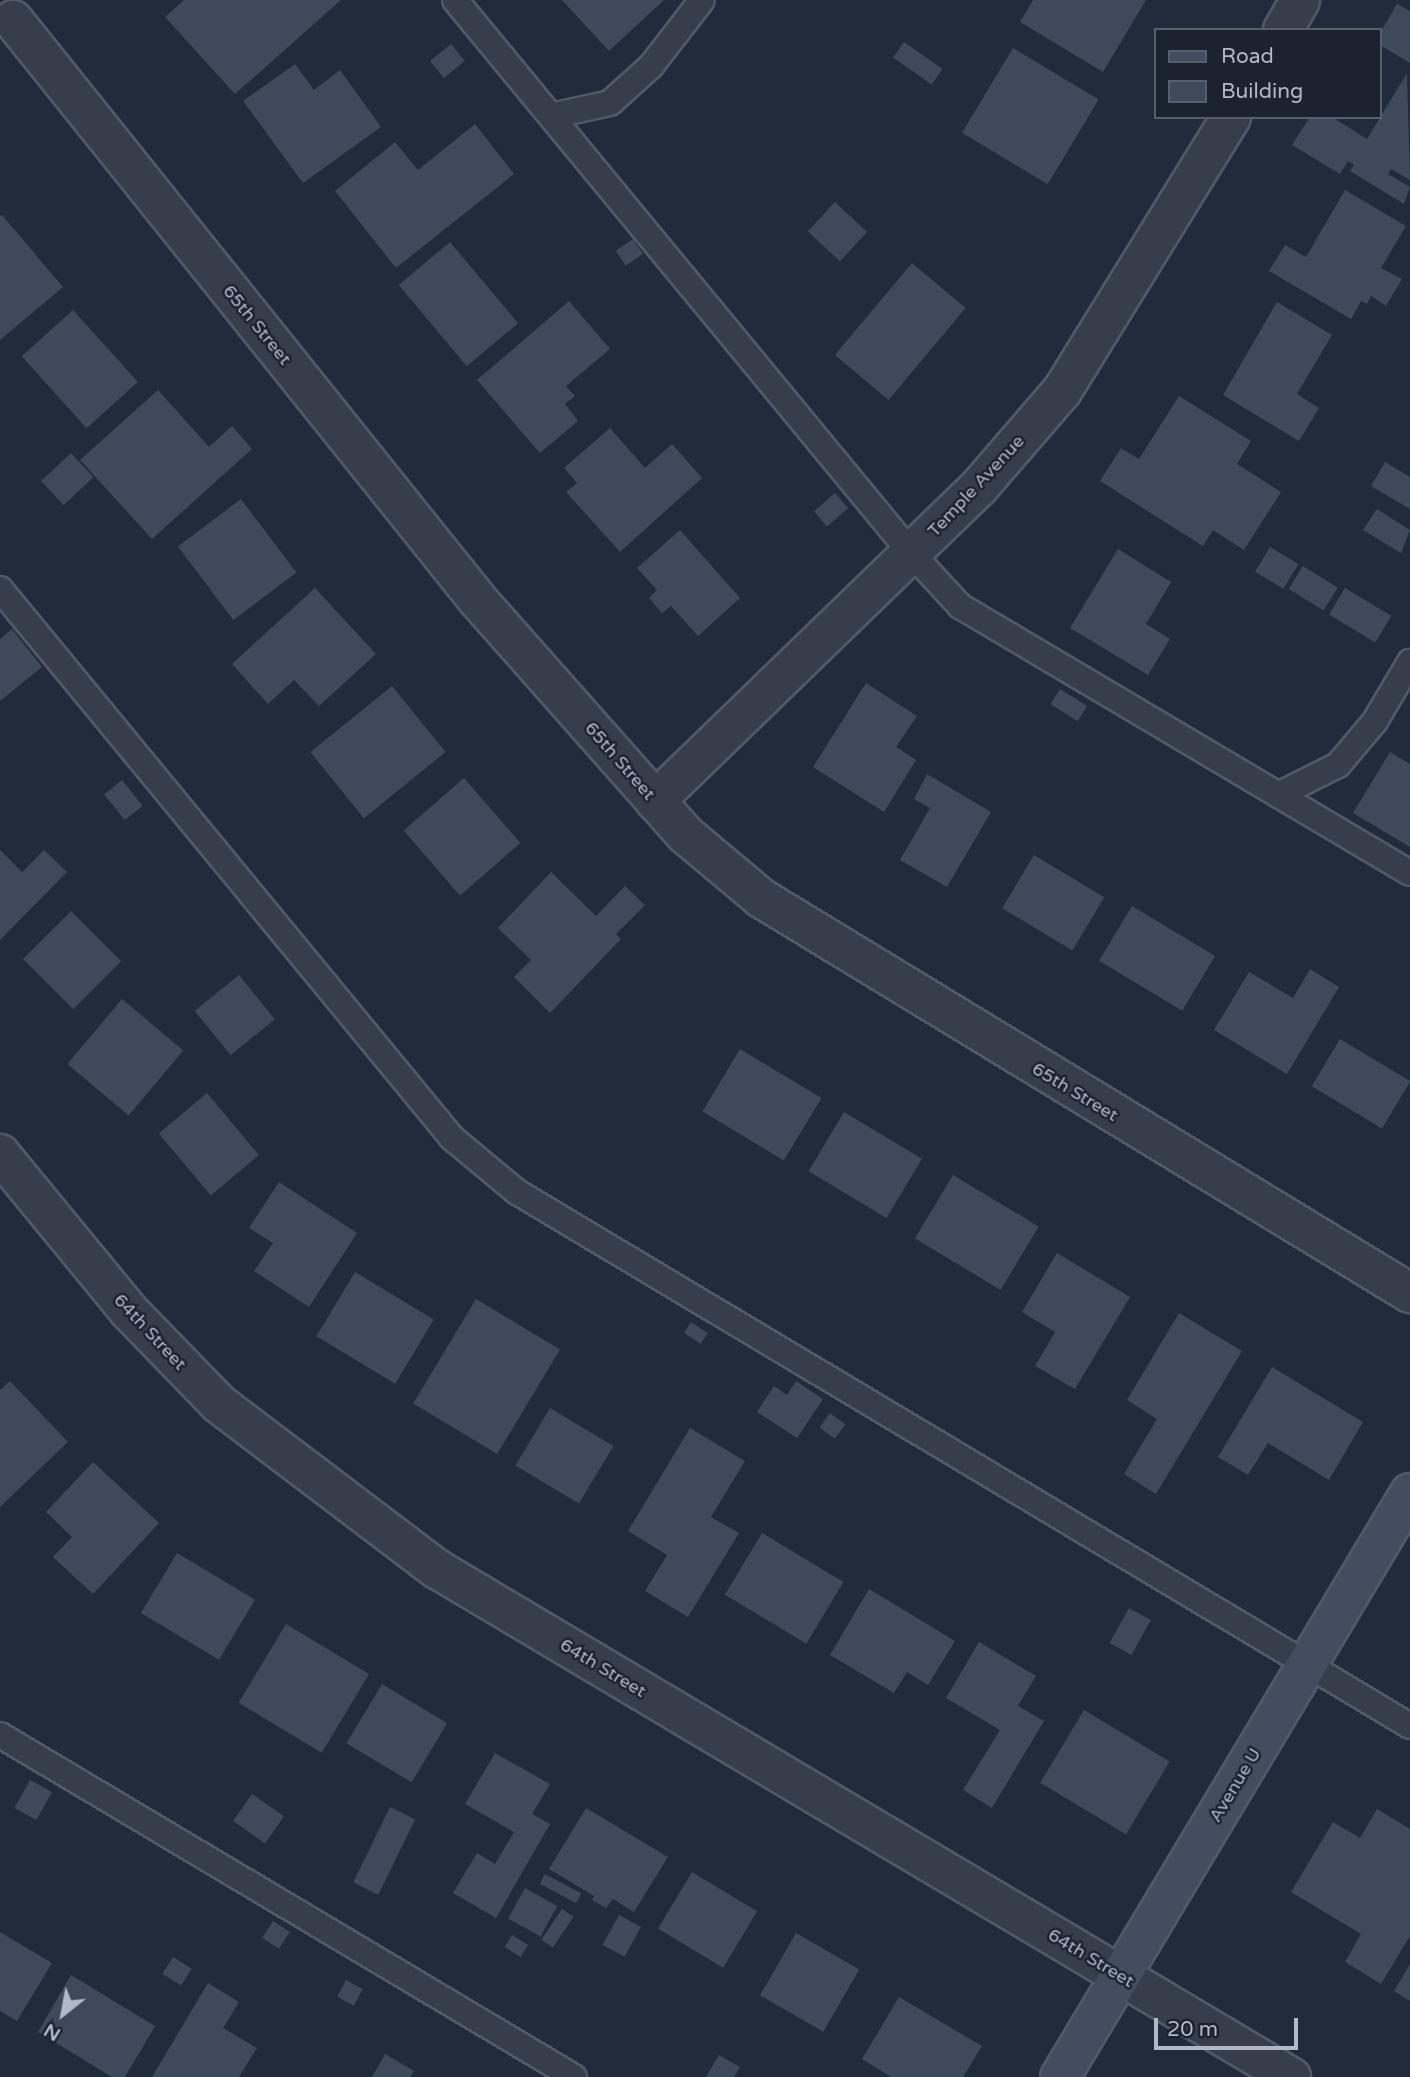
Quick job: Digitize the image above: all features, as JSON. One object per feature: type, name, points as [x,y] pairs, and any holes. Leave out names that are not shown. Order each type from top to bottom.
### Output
[{"type":"street","points":[[1284,28],[1300,0]]},
{"type":"street","name":"65th Street","points":[[14,19],[477,599],[686,835],[761,898],[1410,1293]]},
{"type":"street","name":"Temple Avenue","points":[[655,801],[979,487],[1062,391],[1230,119]]},
{"type":"street","name":"64th Street","points":[[0,1154],[129,1311],[218,1403],[358,1512],[437,1569],[1291,2077]]},
{"type":"street","name":"Avenue U","points":[[1060,2077],[1410,1493]]},
{"type":"lane","points":[[455,0],[911,553],[960,606],[1410,873]]},
{"type":"lane","points":[[551,116],[610,103],[651,66],[702,0]]},
{"type":"lane","points":[[0,589],[452,1138],[517,1192],[1410,1726]]},
{"type":"lane","points":[[1278,795],[1338,765],[1375,721],[1410,662]]},
{"type":"lane","points":[[0,1735],[574,2077]]},
{"type":"building","points":[[184,0],[341,0],[235,94],[165,17]]},
{"type":"building","points":[[562,0],[664,0],[609,51]]},
{"type":"building","points":[[1033,0],[1146,0],[1103,72],[1020,22]]},
{"type":"building","points":[[1397,4],[1410,11],[1410,63],[1382,46],[1382,30]]},
{"type":"building","points":[[904,42],[943,69],[932,85],[893,58]]},
{"type":"building","points":[[451,44],[465,61],[444,78],[430,61]]},
{"type":"building","points":[[1013,48],[1099,100],[1048,184],[962,133]]},
{"type":"building","points":[[295,64],[314,90],[340,70],[381,127],[303,183],[243,101]]},
{"type":"building","points":[[1407,73],[1410,180],[1391,169],[1388,174],[1410,187],[1404,204],[1350,171],[1354,165],[1348,161],[1340,174],[1292,145],[1309,119],[1335,119],[1367,139],[1379,119],[1382,119],[1382,114]]},
{"type":"building","points":[[475,124],[514,174],[396,268],[335,191],[395,142],[418,170]]},
{"type":"building","points":[[1345,190],[1406,226],[1381,268],[1402,279],[1386,306],[1371,296],[1367,304],[1361,301],[1351,319],[1269,271],[1285,245],[1306,257]]},
{"type":"building","points":[[835,202],[867,232],[840,261],[808,231]]},
{"type":"building","points":[[2,215],[63,287],[0,340],[0,216]]},
{"type":"building","points":[[633,239],[643,254],[626,266],[616,251]]},
{"type":"building","points":[[450,242],[518,323],[467,366],[399,285]]},
{"type":"building","points":[[912,263],[966,308],[888,400],[835,355]]},
{"type":"building","points":[[569,301],[610,349],[566,386],[575,396],[565,404],[578,421],[540,453],[477,380]]},
{"type":"building","points":[[1277,302],[1332,335],[1297,394],[1319,408],[1299,441],[1223,395]]},
{"type":"building","points":[[73,310],[138,382],[87,428],[22,356]]},
{"type":"building","points":[[158,390],[209,447],[232,426],[252,449],[152,539],[80,460]]},
{"type":"building","points":[[1179,396],[1251,441],[1237,464],[1281,492],[1244,550],[1213,530],[1203,546],[1100,481],[1121,448],[1139,459]]},
{"type":"building","points":[[610,428],[645,468],[672,444],[702,478],[620,552],[566,492],[577,483],[564,468]]},
{"type":"building","points":[[71,453],[94,477],[64,505],[41,481]]},
{"type":"building","points":[[1385,462],[1410,477],[1410,509],[1371,486]]},
{"type":"building","points":[[835,493],[848,508],[827,526],[814,511]]},
{"type":"building","points":[[241,499],[296,572],[233,620],[178,547]]},
{"type":"building","points":[[1377,509],[1410,530],[1401,553],[1363,530]]},
{"type":"building","points":[[680,530],[740,598],[698,636],[671,606],[662,613],[649,598],[657,590],[637,568]]},
{"type":"building","points":[[1270,547],[1298,564],[1283,589],[1255,572]]},
{"type":"building","points":[[1118,549],[1171,582],[1146,624],[1170,639],[1148,675],[1070,628]]},
{"type":"building","points":[[1303,566],[1338,588],[1323,611],[1289,589]]},
{"type":"building","points":[[315,588],[376,654],[319,706],[294,680],[268,704],[232,664]]},
{"type":"building","points":[[1345,588],[1391,616],[1375,642],[1329,615]]},
{"type":"building","points":[[12,629],[42,667],[0,701],[0,639]]},
{"type":"building","points":[[866,683],[917,716],[896,747],[916,760],[884,812],[813,767]]},
{"type":"building","points":[[392,686],[445,752],[364,818],[310,752]]},
{"type":"building","points":[[1060,689],[1087,706],[1078,721],[1050,704]]},
{"type":"building","points":[[1390,752],[1410,764],[1410,847],[1353,813]]},
{"type":"building","points":[[927,774],[991,812],[947,887],[900,860],[930,808],[914,799]]},
{"type":"building","points":[[464,778],[520,843],[460,895],[404,830]]},
{"type":"building","points":[[122,780],[143,806],[125,820],[104,794]]},
{"type":"building","points":[[0,850],[22,872],[44,850],[67,872],[0,940]]},
{"type":"building","points":[[1034,855],[1104,897],[1072,950],[1002,908]]},
{"type":"building","points":[[551,872],[596,916],[625,886],[645,905],[616,934],[621,939],[550,1013],[514,977],[531,960],[498,928]]},
{"type":"building","points":[[1132,906],[1215,956],[1182,1011],[1099,961]]},
{"type":"building","points":[[71,911],[121,961],[73,1009],[23,959]]},
{"type":"building","points":[[1310,969],[1339,987],[1287,1074],[1214,1030],[1249,972],[1293,998]]},
{"type":"building","points":[[239,975],[275,1019],[231,1055],[195,1011]]},
{"type":"building","points":[[122,999],[183,1050],[129,1116],[67,1064]]},
{"type":"building","points":[[1340,1039],[1410,1081],[1382,1128],[1312,1086]]},
{"type":"building","points":[[740,1049],[821,1098],[784,1161],[702,1112]]},
{"type":"building","points":[[207,1093],[259,1155],[211,1196],[159,1133]]},
{"type":"building","points":[[844,1112],[922,1159],[886,1218],[808,1171]]},
{"type":"building","points":[[953,1175],[1039,1227],[1001,1290],[915,1238]]},
{"type":"building","points":[[279,1182],[357,1233],[309,1307],[254,1271],[273,1243],[249,1228]]},
{"type":"building","points":[[1057,1253],[1130,1297],[1075,1389],[1035,1366],[1055,1332],[1022,1312]]},
{"type":"building","points":[[355,1272],[434,1319],[395,1384],[316,1336]]},
{"type":"building","points":[[476,1299],[560,1349],[497,1454],[413,1404]]},
{"type":"building","points":[[1179,1313],[1242,1351],[1156,1494],[1124,1474],[1157,1419],[1127,1400]]},
{"type":"building","points":[[691,1322],[708,1333],[701,1344],[684,1333]]},
{"type":"building","points":[[1272,1367],[1363,1422],[1329,1480],[1268,1443],[1248,1475],[1218,1457]]},
{"type":"building","points":[[10,1381],[68,1442],[0,1507],[0,1390]]},
{"type":"building","points":[[796,1381],[823,1399],[797,1438],[757,1412],[774,1386],[787,1395]]},
{"type":"building","points":[[550,1408],[613,1446],[579,1504],[515,1465]]},
{"type":"building","points":[[830,1413],[845,1424],[835,1439],[819,1428]]},
{"type":"building","points":[[690,1428],[745,1461],[711,1517],[739,1533],[688,1617],[645,1591],[667,1555],[628,1531]]},
{"type":"building","points":[[93,1462],[159,1523],[93,1594],[53,1557],[72,1537],[46,1512]]},
{"type":"building","points":[[762,1533],[843,1582],[806,1644],[725,1595]]},
{"type":"building","points":[[177,1553],[255,1600],[219,1660],[141,1613]]},
{"type":"building","points":[[869,1589],[955,1641],[928,1685],[907,1672],[894,1693],[830,1655]]},
{"type":"building","points":[[1129,1608],[1151,1620],[1131,1655],[1110,1643]]},
{"type":"building","points":[[286,1624],[369,1674],[322,1753],[239,1703]]},
{"type":"building","points":[[979,1642],[1036,1676],[1018,1706],[1044,1721],[992,1808],[963,1790],[1000,1730],[946,1698]]},
{"type":"building","points":[[382,1684],[447,1723],[412,1782],[346,1743]]},
{"type":"building","points":[[1084,1710],[1170,1762],[1126,1834],[1040,1783]]},
{"type":"building","points":[[495,1753],[550,1784],[532,1814],[550,1824],[496,1918],[453,1893],[477,1853],[495,1864],[514,1832],[465,1804]]},
{"type":"building","points":[[30,1780],[52,1792],[36,1820],[14,1808]]},
{"type":"building","points":[[252,1794],[284,1816],[265,1843],[233,1821]]},
{"type":"building","points":[[390,1807],[415,1819],[378,1895],[353,1882]]},
{"type":"building","points":[[586,1808],[668,1857],[634,1912],[613,1899],[606,1908],[592,1900],[594,1896],[549,1869]]},
{"type":"building","points":[[1377,1809],[1410,1829],[1410,1936],[1381,1984],[1345,1962],[1361,1934],[1291,1892],[1333,1822],[1360,1838]]},
{"type":"building","points":[[692,1872],[757,1911],[723,1968],[658,1929]]},
{"type":"building","points":[[545,1874],[581,1893],[576,1903],[540,1884]]},
{"type":"building","points":[[525,1888],[557,1906],[540,1937],[508,1919]]},
{"type":"building","points":[[562,1909],[574,1917],[553,1948],[541,1940]]},
{"type":"building","points":[[619,1915],[641,1927],[624,1957],[603,1945]]},
{"type":"building","points":[[273,1921],[290,1932],[279,1949],[262,1938]]},
{"type":"building","points":[[0,1932],[52,1963],[17,2021],[0,2011]]},
{"type":"building","points":[[796,1933],[859,1969],[823,2032],[760,1995]]},
{"type":"building","points":[[512,1935],[528,1945],[521,1957],[505,1947]]},
{"type":"building","points":[[173,1957],[192,1969],[181,1986],[162,1974]]},
{"type":"building","points":[[1410,1964],[1410,2001],[1394,1991]]},
{"type":"building","points":[[71,1975],[155,2026],[125,2077],[112,2077],[38,2032]]},
{"type":"building","points":[[346,1980],[363,1989],[354,2006],[337,1997]]},
{"type":"building","points":[[208,1983],[239,2002],[223,2028],[257,2048],[239,2077],[152,2077]]},
{"type":"building","points":[[899,1997],[982,2046],[963,2077],[891,2077],[862,2059]]},
{"type":"building","points":[[385,2054],[414,2071],[410,2077],[372,2077]]},
{"type":"building","points":[[719,2055],[740,2067],[734,2077],[706,2077]]}]
